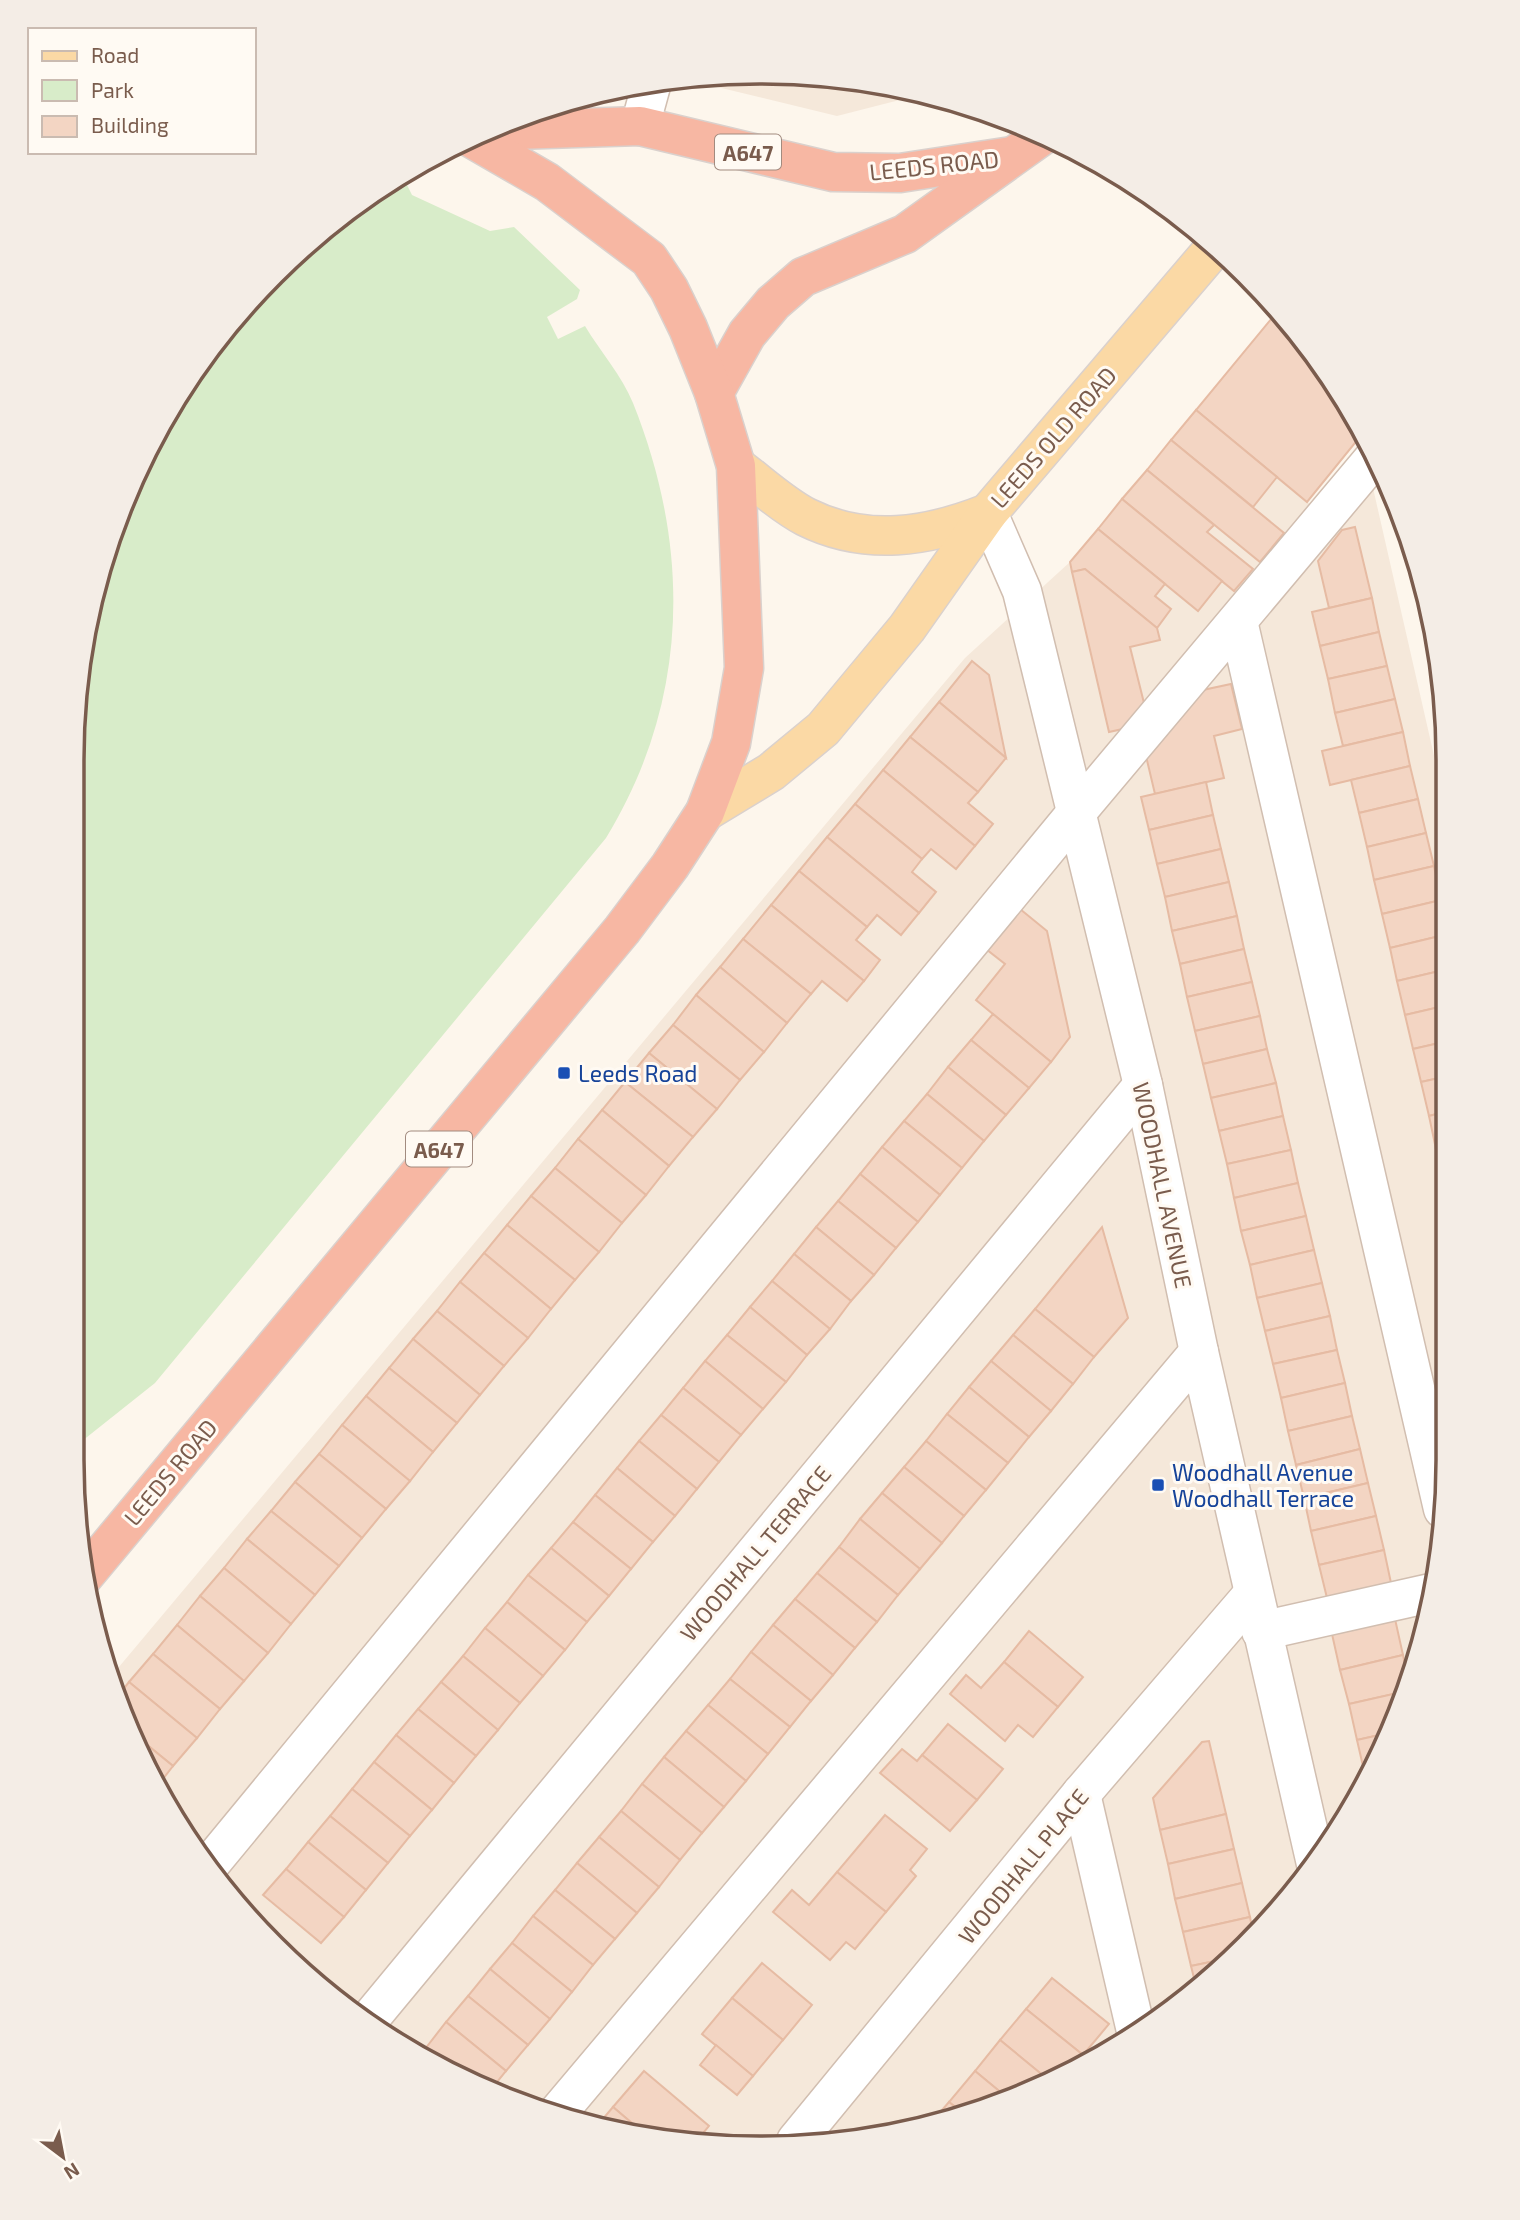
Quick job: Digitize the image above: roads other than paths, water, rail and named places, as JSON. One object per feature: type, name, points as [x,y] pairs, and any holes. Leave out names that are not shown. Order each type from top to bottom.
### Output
[{"type":"highway","name":"LEEDS ROAD","points":[[515,130],[640,126],[833,172],[901,173],[1012,156]]},
{"type":"highway","name":"LEEDS ROAD","points":[[714,393],[747,334],[773,303],[803,277],[905,234],[1033,142]]},
{"type":"highway","name":"LEEDS ROAD","points":[[93,1565],[622,930],[670,866],[705,812],[731,743],[744,668],[736,466],[714,393],[688,328],[669,289],[649,259],[547,182],[482,144]]},
{"type":"main road","name":"LEEDS OLD ROAD","points":[[736,466],[804,516],[840,531],[879,537],[909,535],[950,528],[988,513],[1209,254]]},
{"type":"main road","name":"LEEDS ROAD","points":[[705,812],[771,772],[823,729],[907,628],[988,513]]},
{"type":"street","points":[[640,126],[649,94]]},
{"type":"street","points":[[215,1859],[1076,813],[1368,465]]},
{"type":"street","name":"WOODHALL AVENUE","points":[[988,513],[1022,592],[1143,1085],[1199,1352],[1312,1849]]},
{"type":"street","points":[[1238,621],[1436,1477]]},
{"type":"street","name":"WOODHALL TERRACE","points":[[373,2014],[1143,1085]]},
{"type":"street","points":[[563,2106],[1199,1352]]},
{"type":"street","name":"WOODHALL PLACE","points":[[801,2135],[1081,1794],[1253,1594]]},
{"type":"street","points":[[1261,1631],[1423,1594]]},
{"type":"street","points":[[1081,1794],[1134,2023]]},
{"type":"place","name":"Leeds Road","points":[[564,1073]]},
{"type":"place","name":"Woodhall Avenue Woodhall Terrace","points":[[1158,1485]]}]
